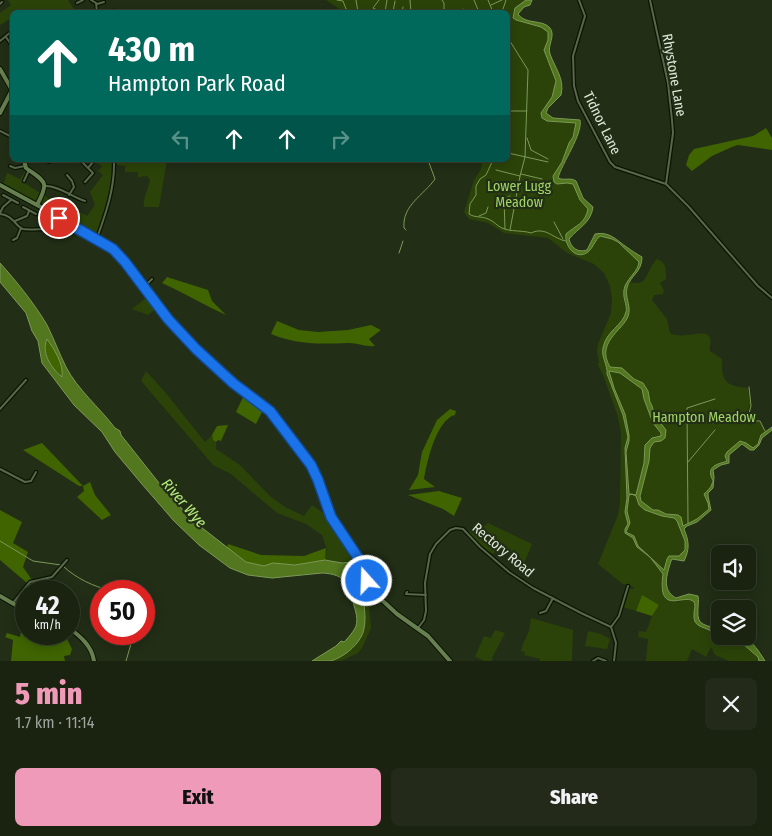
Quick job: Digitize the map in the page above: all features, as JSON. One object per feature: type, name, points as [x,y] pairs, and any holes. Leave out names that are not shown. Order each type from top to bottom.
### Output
[{"type":"main road","points":[[0,69],[10,86]]},
{"type":"main road","points":[[0,113],[10,99]]},
{"type":"main road","points":[[24,162],[29,170],[42,178],[45,186],[45,190],[37,205]]},
{"type":"main road","points":[[0,185],[97,238],[118,253],[168,319],[208,361],[270,411],[306,457],[315,473],[331,517],[359,559],[370,589],[402,617],[428,636],[450,661]]},
{"type":"main road","points":[[0,596],[15,605]]},
{"type":"main road","points":[[80,637],[90,648],[94,661]]},
{"type":"street","points":[[77,3],[84,0]]},
{"type":"street","points":[[90,0],[96,4],[104,2]]},
{"type":"street","name":"Tidnor Lane","points":[[578,0],[585,16],[574,51],[572,64],[574,86],[580,104],[611,164],[666,184],[689,207],[758,286],[772,298]]},
{"type":"street","name":"Rhystone Lane","points":[[650,0],[664,64],[672,120],[673,133],[666,184]]},
{"type":"street","points":[[96,4],[97,10]]},
{"type":"street","points":[[0,41],[10,33]]},
{"type":"street","points":[[6,37],[10,43]]},
{"type":"street","points":[[82,162],[93,172],[85,182]]},
{"type":"street","points":[[88,168],[93,162]]},
{"type":"street","points":[[97,238],[112,189],[114,162]]},
{"type":"street","points":[[10,166],[15,168],[25,166]]},
{"type":"street","points":[[24,181],[29,170]]},
{"type":"street","points":[[67,175],[74,187],[69,195]]},
{"type":"street","points":[[45,186],[54,186],[69,195],[85,201]]},
{"type":"street","points":[[3,195],[18,203]]},
{"type":"street","points":[[11,200],[3,207],[0,213],[8,216],[21,228],[45,229],[56,216]]},
{"type":"street","points":[[22,207],[36,214]]},
{"type":"street","points":[[15,221],[27,216],[30,211]]},
{"type":"street","points":[[50,224],[74,232]]},
{"type":"street","points":[[13,240],[17,238],[21,228]]},
{"type":"street","points":[[144,287],[150,280],[147,278]]},
{"type":"street","points":[[0,409],[26,380]]},
{"type":"street","points":[[0,468],[28,482],[31,481],[36,472]]},
{"type":"street","name":"Rectory Road","points":[[418,628],[425,617],[425,583],[430,554],[436,544],[447,533],[452,529],[458,528],[466,532],[480,547],[533,588],[612,627]]},
{"type":"street","points":[[12,603],[26,585],[33,581],[52,577],[68,560]]},
{"type":"street","points":[[614,661],[616,643],[612,627],[619,616],[628,586]]},
{"type":"street","points":[[406,594],[426,595]]},
{"type":"street","points":[[540,613],[546,611],[553,598]]},
{"type":"street","points":[[593,661],[598,658],[606,661]]},
{"type":"green space","points":[[8,0],[68,0],[75,10],[10,10],[10,19],[0,25],[0,13],[11,5]]},
{"type":"green space","name":"Lower Lugg Meadow","points":[[326,0],[526,0],[515,8],[516,20],[541,27],[548,32],[548,40],[544,50],[556,81],[552,97],[541,113],[542,118],[553,122],[576,123],[562,162],[553,179],[557,183],[573,184],[580,200],[588,209],[584,218],[570,231],[565,241],[574,252],[581,254],[592,247],[600,236],[612,239],[639,262],[624,292],[625,316],[613,329],[603,359],[607,368],[607,375],[623,415],[628,437],[625,451],[627,498],[625,512],[628,524],[625,531],[633,538],[637,547],[650,557],[663,574],[664,596],[678,602],[687,599],[694,602],[696,624],[711,631],[711,645],[744,645],[758,657],[759,661],[729,661],[715,655],[711,647],[706,657],[692,649],[687,661],[646,661],[648,639],[638,637],[639,631],[646,632],[652,616],[659,605],[641,598],[636,611],[623,607],[629,588],[633,589],[634,587],[624,585],[598,564],[618,515],[620,503],[621,433],[618,417],[597,363],[599,363],[598,344],[611,313],[612,299],[610,286],[604,273],[594,264],[567,253],[548,238],[504,233],[488,223],[469,219],[464,212],[474,180],[481,169],[483,162],[510,162],[510,10],[341,10]]},
{"type":"green space","points":[[95,162],[115,162],[113,189],[108,212],[99,237],[3,185],[7,173],[20,179],[26,170],[28,172],[23,182],[51,200],[54,198],[64,204],[64,207],[72,211],[74,209],[87,216],[95,205],[90,192],[103,175],[98,171],[102,166]]},
{"type":"green space","points":[[117,162],[167,162],[159,207],[144,207],[150,180],[147,176],[138,177],[138,172],[125,172],[125,166],[117,165]]},
{"type":"green space","name":"Hampton Meadow","points":[[657,259],[664,264],[666,279],[660,283],[664,290],[663,294],[654,295],[652,300],[667,319],[670,333],[675,335],[706,334],[709,336],[710,351],[722,359],[723,373],[726,381],[735,386],[748,388],[750,404],[746,418],[747,422],[760,422],[765,432],[753,449],[746,443],[737,445],[731,448],[725,456],[727,461],[719,463],[712,468],[712,487],[705,492],[709,509],[697,519],[682,527],[681,517],[651,509],[642,502],[640,496],[649,461],[650,448],[654,442],[665,438],[666,430],[655,416],[648,391],[643,383],[634,379],[622,368],[610,367],[606,357],[606,349],[609,342],[627,318],[629,312],[628,287],[631,282],[637,283],[644,280]]},
{"type":"green space","points":[[148,296],[156,309],[148,315],[132,309]]},
{"type":"green space","points":[[610,370],[620,373],[642,389],[653,423],[661,433],[661,436],[652,438],[646,447],[637,499],[646,509],[674,518],[683,536],[686,546],[682,554],[666,559],[664,570],[638,546],[634,536],[626,531],[629,525],[626,452],[629,437],[625,414],[611,381]]},
{"type":"green space","points":[[146,371],[205,442],[212,435],[213,440],[216,442],[216,449],[240,465],[270,496],[285,507],[304,516],[312,505],[329,517],[357,559],[371,594],[369,606],[371,628],[358,653],[341,661],[331,661],[351,650],[358,642],[362,631],[364,620],[363,608],[351,562],[342,563],[325,560],[327,550],[322,535],[306,524],[277,513],[231,474],[213,465],[141,381]]},
{"type":"green space","points":[[488,523],[532,544],[523,566],[499,546],[493,554],[468,534],[469,531],[482,528]]},
{"type":"green space","points":[[531,618],[573,630],[572,661],[540,661],[540,659],[524,655],[525,652],[521,651],[521,649],[529,631]]},
{"type":"green space","points":[[495,630],[505,633],[492,661],[485,661],[475,657],[484,636],[491,638]]},
{"type":"green space","points":[[588,631],[601,634],[610,639],[607,649],[585,646]]},
{"type":"shaded area","points":[[526,0],[532,0],[530,5],[524,7],[518,14],[525,20],[547,25],[552,31],[549,51],[562,84],[561,95],[548,108],[546,113],[553,118],[580,120],[575,141],[558,178],[576,181],[583,198],[593,207],[590,217],[569,239],[570,242],[573,247],[584,251],[587,250],[595,234],[605,234],[613,237],[642,257],[640,267],[627,288],[629,312],[627,318],[606,349],[606,358],[610,367],[622,368],[634,379],[643,383],[648,391],[655,416],[666,430],[665,438],[654,442],[650,448],[649,461],[640,496],[641,501],[653,510],[678,515],[681,517],[683,526],[697,519],[709,509],[704,494],[713,483],[711,469],[727,461],[725,456],[727,452],[740,441],[753,448],[758,444],[761,435],[772,427],[772,430],[762,438],[759,445],[754,450],[750,450],[742,444],[729,455],[729,463],[713,470],[714,477],[713,488],[708,493],[711,510],[697,522],[684,529],[688,545],[686,557],[684,561],[672,559],[668,571],[666,581],[668,591],[676,598],[689,594],[698,596],[700,622],[711,627],[711,631],[701,627],[695,621],[694,602],[690,600],[668,600],[664,596],[662,587],[663,574],[650,557],[637,547],[633,538],[625,533],[628,524],[625,512],[627,498],[625,448],[628,437],[623,415],[607,374],[603,348],[607,337],[624,317],[626,312],[625,286],[639,262],[618,242],[600,236],[590,250],[584,254],[579,255],[569,247],[566,234],[585,218],[588,209],[580,200],[573,184],[557,184],[554,182],[553,176],[562,162],[573,137],[576,123],[547,121],[542,118],[541,113],[552,97],[556,81],[544,50],[548,40],[548,32],[541,27],[513,18],[515,8]],"holes":[[[609,371],[620,373],[642,389],[653,423],[661,433],[661,436],[652,438],[645,445],[644,463],[636,495],[633,495],[636,496],[639,505],[645,510],[674,518],[685,541],[685,550],[679,556],[669,556],[664,570],[638,546],[634,536],[626,532],[630,523],[627,511],[629,495],[631,494],[629,494],[626,452],[629,435],[625,414]]]},
{"type":"shaded area","points":[[766,128],[772,138],[772,150],[738,145],[712,156],[692,171],[686,165],[689,155],[694,149],[753,136]]},
{"type":"shaded area","points":[[0,263],[42,317],[50,330],[66,367],[76,383],[115,428],[120,431],[121,435],[159,483],[192,520],[246,562],[264,566],[273,563],[295,565],[325,560],[342,563],[351,562],[361,588],[365,610],[364,630],[352,648],[344,655],[331,661],[312,661],[341,641],[344,642],[356,626],[356,613],[351,592],[346,582],[337,576],[322,573],[272,578],[248,575],[230,568],[199,545],[174,521],[141,483],[115,452],[102,432],[74,405],[42,363],[38,341],[32,331],[26,313],[0,282]],"holes":[[[47,339],[60,362],[62,377],[54,369],[46,354],[45,344]]]},
{"type":"shaded area","points":[[167,277],[208,290],[212,301],[226,315],[162,283]]},
{"type":"shaded area","points":[[277,321],[299,330],[318,332],[348,330],[371,325],[381,330],[369,339],[375,346],[348,343],[309,343],[281,338],[271,334]]},
{"type":"shaded area","points":[[47,338],[60,362],[62,377],[54,369],[47,354]]},
{"type":"shaded area","points":[[245,393],[264,408],[256,424],[236,412]]},
{"type":"shaded area","points":[[450,409],[456,411],[455,415],[448,418],[438,433],[425,472],[424,479],[435,487],[409,490],[418,475],[422,452],[437,420]]},
{"type":"shaded area","points":[[228,425],[221,441],[218,440],[216,442],[213,440],[212,435],[217,426]]},
{"type":"shaded area","points":[[42,443],[83,486],[79,486],[23,450]]},
{"type":"shaded area","points":[[90,482],[95,495],[111,515],[102,520],[77,497],[84,491],[83,486]]},
{"type":"shaded area","points":[[439,491],[462,498],[454,516],[443,509],[408,495]]},
{"type":"shaded area","points":[[0,510],[22,522],[13,543],[28,552],[23,567],[32,580],[23,580],[0,560]]},
{"type":"shaded area","points":[[228,544],[261,555],[304,556],[326,548],[325,560],[295,565],[273,563],[264,566],[246,562],[227,548]]},
{"type":"shaded area","points":[[642,595],[659,605],[652,616],[636,611]]},
{"type":"shaded area","points":[[7,633],[15,635],[15,645],[70,645],[72,649],[70,655],[64,656],[65,661],[11,661],[13,640],[5,637]]},
{"type":"shaded area","points":[[744,645],[754,645],[765,661],[759,661],[758,657]]},
{"type":"waterway","points":[[337,0],[343,1],[348,10]]},
{"type":"waterway","points":[[356,0],[358,10]]},
{"type":"waterway","points":[[377,10],[373,8],[379,0]]},
{"type":"waterway","points":[[385,10],[387,0]]},
{"type":"waterway","points":[[410,0],[411,10]]},
{"type":"waterway","points":[[442,0],[445,10]]},
{"type":"waterway","points":[[474,0],[478,10]]},
{"type":"waterway","points":[[488,0],[492,10]]},
{"type":"waterway","points":[[491,5],[502,0]]},
{"type":"waterway","points":[[503,10],[506,0]]},
{"type":"waterway","points":[[393,10],[395,1]]},
{"type":"waterway","points":[[510,41],[528,70],[525,157],[510,230]]},
{"type":"waterway","points":[[510,111],[527,111]]},
{"type":"waterway","points":[[527,138],[531,150],[548,159]]},
{"type":"waterway","points":[[510,153],[548,162]]},
{"type":"waterway","points":[[406,230],[404,228],[406,213],[435,179],[429,162]]},
{"type":"waterway","points":[[492,162],[486,175],[480,179],[476,186],[476,195],[470,204],[469,214],[490,220],[500,227],[512,231],[531,233],[541,231],[566,241]]},
{"type":"waterway","points":[[496,170],[520,176]]},
{"type":"waterway","points":[[521,174],[542,179]]},
{"type":"waterway","points":[[505,229],[504,199],[510,196]]},
{"type":"waterway","points":[[498,204],[504,208],[510,205]]},
{"type":"waterway","points":[[479,216],[486,213],[488,207]]},
{"type":"waterway","points":[[554,222],[563,239]]},
{"type":"waterway","points":[[399,253],[403,241]]},
{"type":"waterway","points":[[749,387],[751,406],[747,421],[760,421],[765,431]]},
{"type":"waterway","points":[[688,523],[687,408],[715,399]]},
{"type":"waterway","points":[[688,462],[715,430]]},
{"type":"waterway","points":[[0,541],[33,561],[61,565]]},
{"type":"waterway","points":[[64,567],[90,583]]},
{"type":"waterway","points":[[126,661],[131,645]]},
{"type":"route","points":[[59,218],[104,242],[118,253],[168,319],[196,349],[233,383],[270,411],[311,465],[331,517],[359,559],[367,581]]},
{"type":"water label","name":"River Wye","points":[[184,503]]}]
